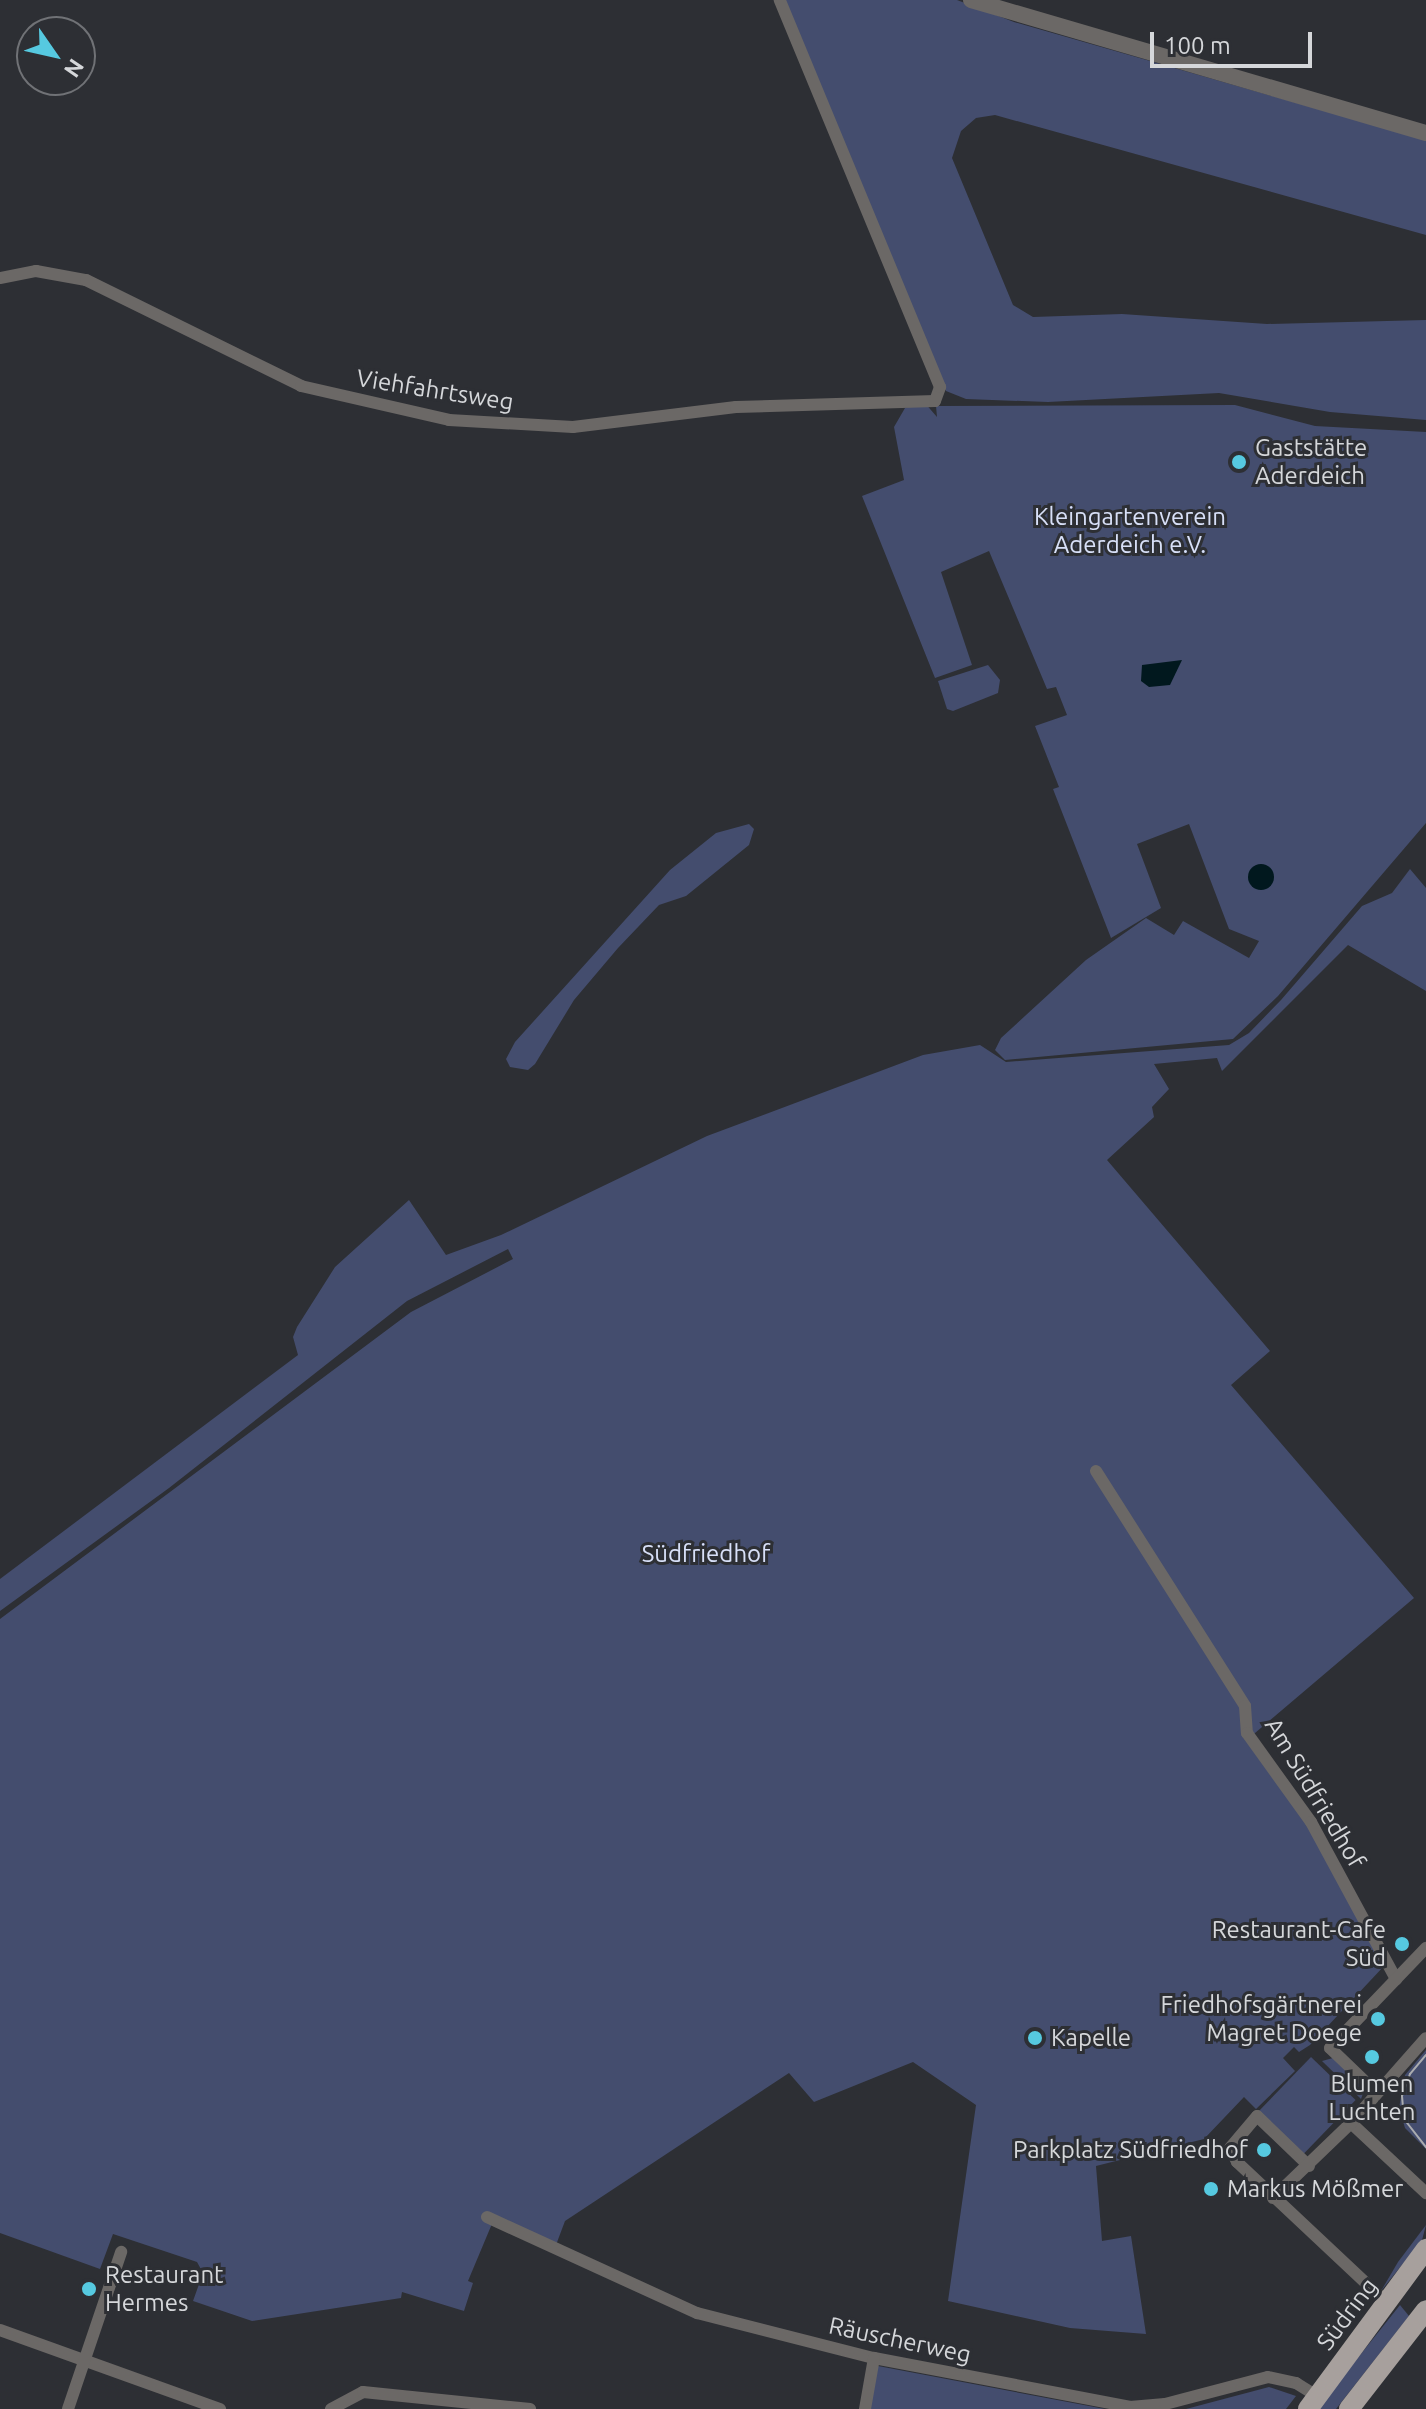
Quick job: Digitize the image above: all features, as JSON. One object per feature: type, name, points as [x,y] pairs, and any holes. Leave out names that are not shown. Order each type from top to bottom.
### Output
[{"type":"main road","name":"Südring","points":[[1313,2403],[1421,2258]]},
{"type":"main road","points":[[1349,2409],[1426,2310],[1405,2305],[1421,2258]]},
{"type":"street","name":"Viehfahrtsweg","points":[[0,278],[36,271],[86,280],[301,386],[449,420],[573,427],[693,410],[937,400],[940,387],[780,0]]},
{"type":"street","points":[[971,0],[1426,133]]},
{"type":"street","name":"Am Südfriedhof","points":[[1096,1471],[1245,1706],[1252,1741],[1311,1822],[1396,1979]]},
{"type":"street","points":[[1375,2091],[1330,2048],[1426,1948]]},
{"type":"street","points":[[1273,2198],[1351,2123],[1375,2091],[1426,2038]]},
{"type":"street","points":[[1309,2166],[1257,2116],[1230,2153],[1273,2198],[1388,2304]]},
{"type":"street","points":[[1351,2123],[1426,2193]]},
{"type":"street","name":"Räuscherweg","points":[[487,2217],[697,2313],[874,2358],[1130,2407],[1165,2404],[1268,2377],[1290,2381],[1313,2403]]},
{"type":"street","points":[[68,2409],[121,2252]]},
{"type":"street","points":[[0,2330],[220,2409]]},
{"type":"street","points":[[865,2409],[874,2358]]},
{"type":"street","points":[[331,2409],[363,2392],[530,2409]]},
{"type":"green space","points":[[784,0],[957,0],[1014,22],[1426,140],[1426,235],[995,115],[976,118],[961,131],[952,158],[1013,305],[1033,317],[1122,314],[1267,324],[1426,320],[1426,420],[1330,412],[1219,393],[1048,402],[966,399],[946,391]]},
{"type":"green space","name":"Kleingartenverein Aderdeich e.V.","points":[[924,402],[937,417],[936,406],[1235,405],[1315,426],[1426,432],[1426,823],[1278,996],[1233,1039],[1005,1060],[995,1050],[1001,1038],[1086,960],[1146,918],[1174,935],[1183,921],[1249,958],[1259,941],[1229,929],[1189,824],[1137,844],[1161,908],[1111,938],[1053,789],[1059,787],[1035,726],[1067,715],[1056,687],[1047,689],[989,551],[941,572],[972,665],[935,678],[862,496],[904,480],[894,427],[905,408]]},
{"type":"green space","points":[[988,665],[1000,680],[998,693],[953,711],[947,709],[938,681]]},
{"type":"green space","points":[[749,824],[754,829],[749,845],[686,896],[659,905],[618,948],[574,1000],[535,1064],[528,1070],[510,1067],[506,1059],[515,1042],[670,870],[716,833]]},
{"type":"green space","name":"Südfriedhof","points":[[1410,869],[1426,888],[1426,991],[1348,945],[1222,1071],[1217,1058],[1154,1064],[1169,1089],[1152,1107],[1154,1117],[1107,1160],[1270,1351],[1231,1385],[1414,1598],[1248,1739],[1305,1819],[1384,1966],[1310,2045],[1299,2052],[1294,2047],[1283,2058],[1295,2071],[1256,2109],[1244,2097],[1204,2139],[1096,2166],[1102,2241],[1131,2236],[1146,2334],[1070,2328],[948,2301],[976,2105],[913,2062],[814,2102],[789,2073],[565,2221],[556,2245],[494,2219],[468,2281],[473,2283],[464,2311],[402,2292],[401,2298],[252,2321],[193,2301],[203,2273],[197,2262],[113,2234],[100,2269],[0,2233],[0,1619],[411,1312],[513,1259],[508,1249],[407,1301],[169,1488],[0,1611],[0,1579],[298,1355],[293,1337],[297,1327],[335,1267],[409,1200],[446,1255],[501,1235],[707,1136],[923,1055],[980,1045],[1006,1062],[1229,1045],[1249,1033],[1281,1000],[1362,906],[1392,893]]},
{"type":"green space","points":[[1426,2050],[1426,2149],[1405,2128],[1399,2108],[1405,2075]]},
{"type":"green space","points":[[1311,2057],[1356,2100],[1303,2155],[1258,2112]]},
{"type":"green space","points":[[1333,2058],[1365,2088],[1361,2099],[1322,2061]]},
{"type":"green space","points":[[1426,2225],[1422,2240],[1381,2291],[1398,2262]]},
{"type":"green space","points":[[1400,2305],[1409,2316],[1336,2409],[1317,2409]]},
{"type":"green space","points":[[878,2366],[1105,2409],[867,2409]]},
{"type":"green space","points":[[1269,2387],[1296,2396],[1286,2409],[1186,2409]]},
{"type":"shaded area","points":[[1182,660],[1170,685],[1149,687],[1141,681],[1142,665]]},
{"type":"shaded area","points":[[1261,864],[1270,868],[1274,877],[1270,886],[1261,890],[1252,886],[1248,877],[1252,868]]},
{"type":"tram line","points":[[1426,2055],[1410,2074],[1402,2096],[1404,2119],[1426,2147]]},
{"type":"place","name":"Gaststätte Aderdeich","points":[[1239,462]]},
{"type":"place","name":"Restaurant-Cafe Süd","points":[[1402,1944]]},
{"type":"place","name":"Friedhofsgärtnerei Magret Doege","points":[[1378,2019]]},
{"type":"place","name":"Kapelle","points":[[1035,2038]]},
{"type":"place","name":"Blumen Luchten","points":[[1372,2057]]},
{"type":"place","name":"Parkplatz Südfriedhof","points":[[1264,2150]]},
{"type":"place","name":"Markus Mößmer","points":[[1211,2189]]},
{"type":"place","name":"Restaurant Hermes","points":[[89,2289]]}]
